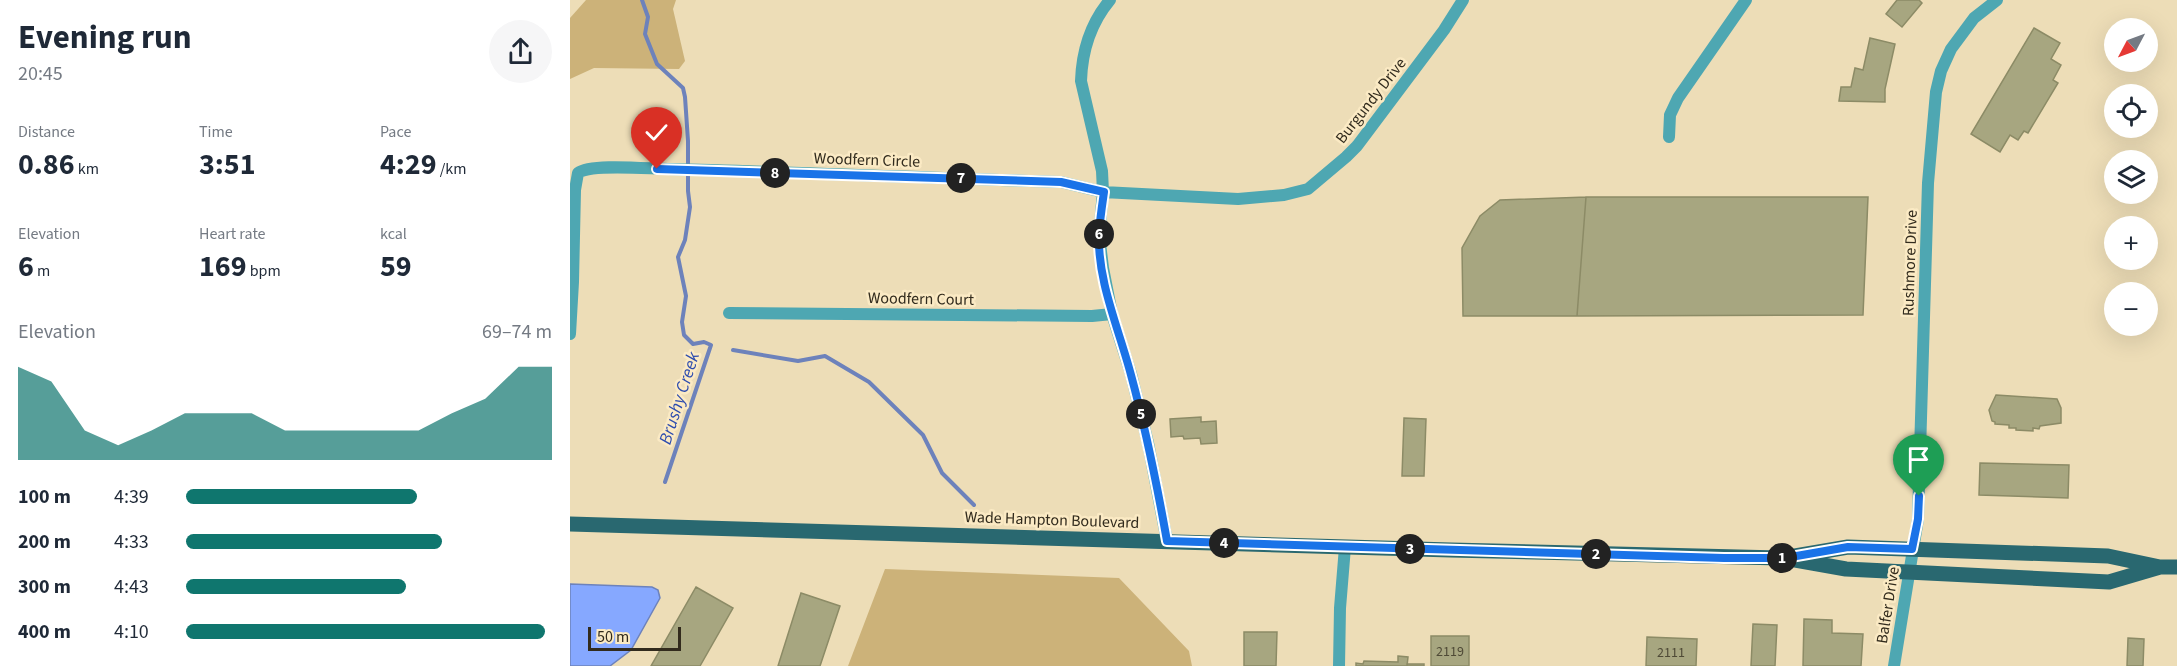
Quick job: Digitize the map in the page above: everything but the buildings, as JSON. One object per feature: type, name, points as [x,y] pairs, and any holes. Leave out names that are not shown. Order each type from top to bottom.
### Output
[{"type":"main road","name":"Wade Hampton Boulevard","points":[[570,524],[1785,558],[1846,569],[2109,582],[2160,567]]},
{"type":"main road","name":"Wade Hampton Boulevard","points":[[1785,558],[1848,547],[2108,556],[2160,567],[2177,567]]},
{"type":"street","points":[[1110,0],[1094,22],[1086,44],[1082,66],[1083,94],[1102,171],[1104,192],[1099,235],[1103,268],[1112,314],[1131,374],[1143,423],[1167,541]]},
{"type":"street","name":"Burgundy Drive","points":[[1104,192],[1238,199],[1284,195],[1308,189],[1357,146],[1444,30],[1462,0]]},
{"type":"street","points":[[1669,137],[1670,115],[1678,98],[1746,0]]},
{"type":"street","name":"Rushmore Drive","points":[[1912,549],[1918,519],[1920,489],[1928,183],[1936,92],[1941,71],[1951,49],[1974,18],[1997,0]]},
{"type":"street","name":"Woodfern Circle","points":[[570,334],[574,189],[578,173],[582,170],[597,168],[686,170],[1061,182],[1104,192]]},
{"type":"street","name":"Woodfern Court","points":[[729,313],[1092,316],[1112,314]]},
{"type":"street","points":[[1339,666],[1340,608],[1345,547]]},
{"type":"street","name":"Balfer Drive","points":[[1894,666],[1912,549]]},
{"type":"shaded area","points":[[586,0],[676,0],[673,9],[685,61],[679,69],[594,68],[570,79],[570,18]]},
{"type":"shaded area","points":[[885,569],[1119,578],[1189,651],[1192,666],[848,666]]},
{"type":"water","points":[[570,584],[652,587],[658,590],[660,598],[631,650],[610,666],[570,666]]},
{"type":"waterway","name":"Brushy Creek","points":[[642,0],[648,17],[645,34],[657,64],[683,88],[685,97],[690,207],[685,240],[678,257],[686,296],[682,322],[684,335],[693,344],[704,342],[711,345],[665,482]]},
{"type":"waterway","points":[[733,350],[798,361],[825,356],[869,382],[923,435],[942,473],[974,505]]},
{"type":"route","points":[[657,169],[1061,182],[1104,192],[1099,235],[1103,268],[1112,314],[1131,374],[1148,443],[1167,541],[1785,558],[1848,547],[1912,549],[1918,519],[1919,496]]}]
